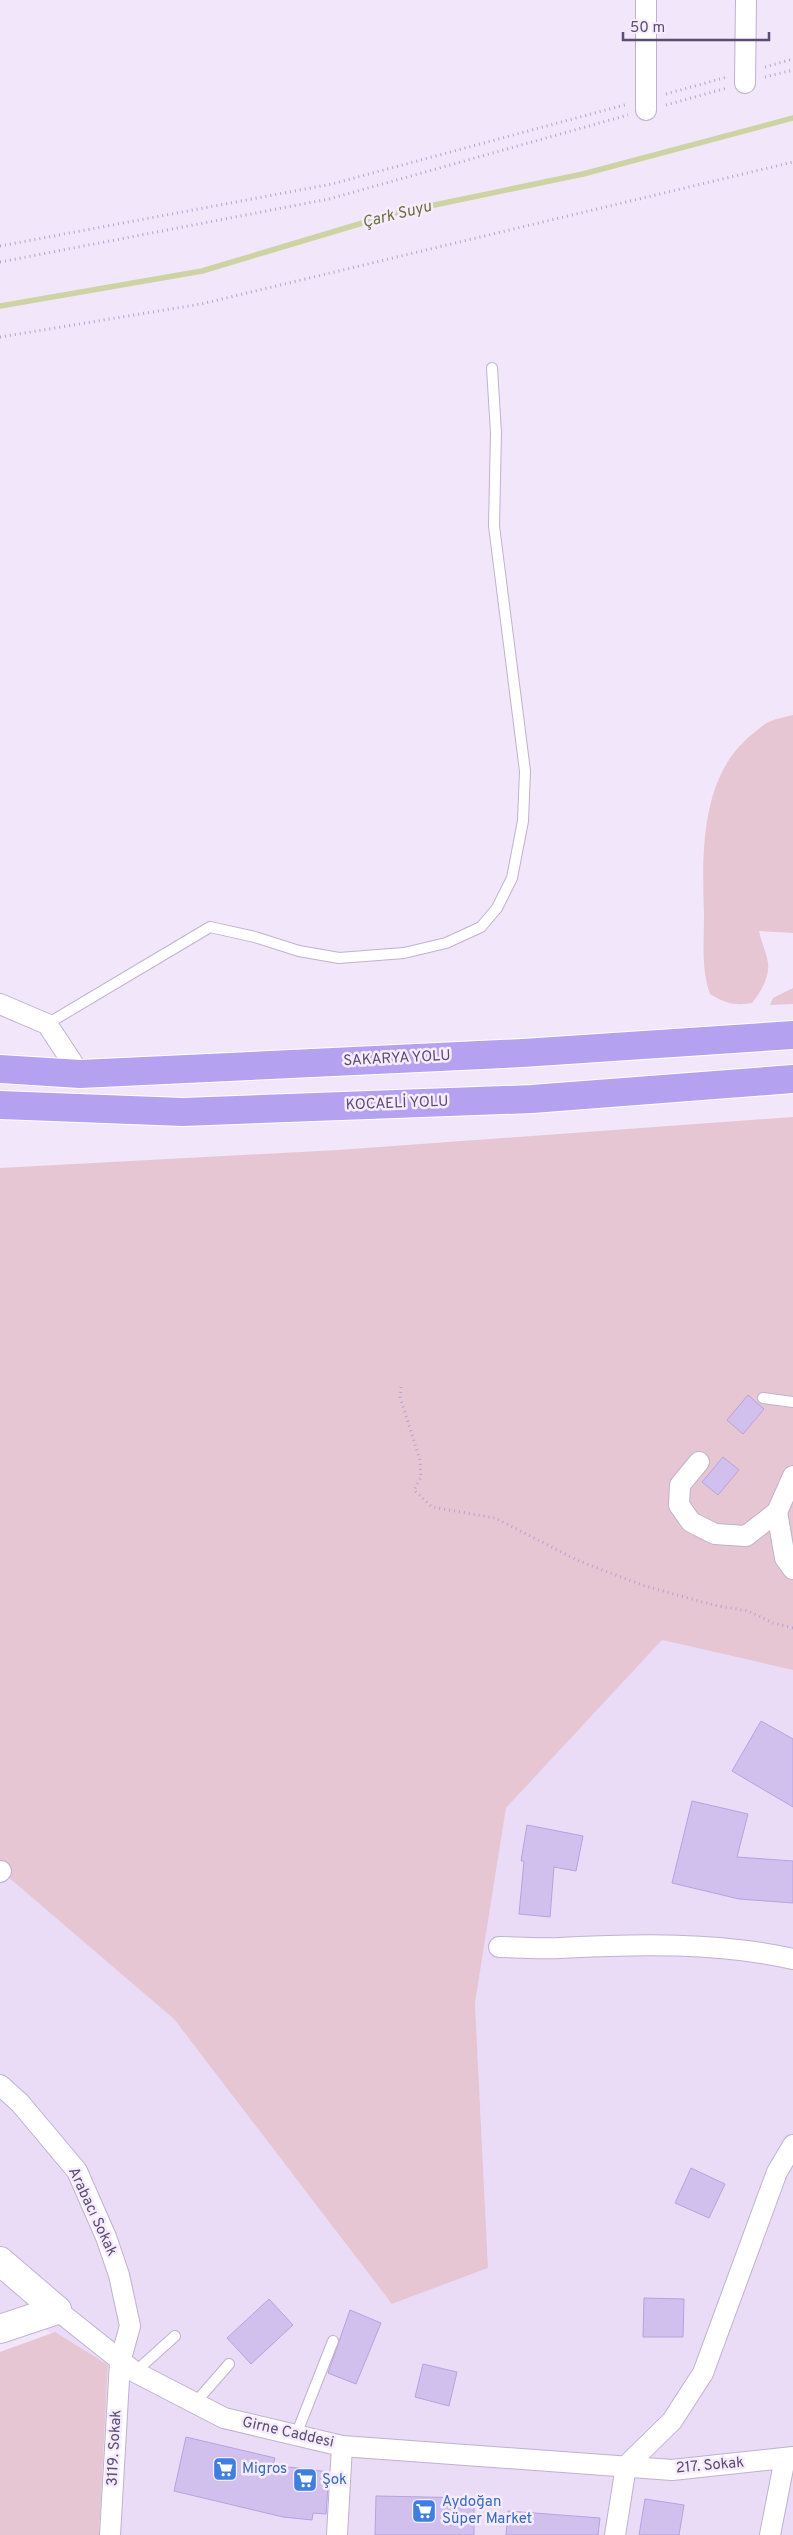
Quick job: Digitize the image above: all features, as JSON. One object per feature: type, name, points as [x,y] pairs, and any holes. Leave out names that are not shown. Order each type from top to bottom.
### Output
[{"type":"highway","name":"SAKARYA YOLU","points":[[0,1068],[80,1074],[523,1053],[793,1035]]},
{"type":"highway","name":"KOCAELİ YOLU","points":[[0,1105],[183,1112],[532,1100],[793,1079]]},
{"type":"street","points":[[646,0],[647,104]]},
{"type":"street","points":[[745,77],[746,0]]},
{"type":"street","points":[[0,1004],[47,1024],[80,1074]]},
{"type":"street","points":[[699,1462],[680,1485],[679,1505],[691,1522],[715,1534],[746,1536],[777,1512],[793,1476]]},
{"type":"street","points":[[777,1512],[785,1558],[793,1569]]},
{"type":"street","points":[[499,1948],[558,1948],[611,1944],[667,1945],[793,1959]]},
{"type":"street","name":"Arabacı Sokak","points":[[0,2085],[20,2103],[77,2171],[106,2237],[120,2275],[130,2326],[128,2367]]},
{"type":"street","points":[[615,2535],[626,2466],[672,2421],[703,2372],[778,2172],[793,2145]]},
{"type":"street","name":"Girne Caddesi","points":[[0,2261],[128,2367],[224,2418],[342,2446],[626,2466]]},
{"type":"street","points":[[0,2329],[58,2310]]},
{"type":"street","name":"3119. Sokak","points":[[110,2535],[128,2367]]},
{"type":"street","points":[[337,2535],[342,2446]]},
{"type":"street","points":[[770,2535],[789,2458]]},
{"type":"street","name":"217. Sokak","points":[[626,2466],[672,2470],[789,2458]]},
{"type":"lane","points":[[47,1024],[210,927],[255,937],[299,951],[339,958],[404,953],[446,943],[480,927],[497,908],[512,878],[523,821],[525,771],[494,526],[496,433],[492,368]]},
{"type":"lane","points":[[763,1398],[793,1402]]},
{"type":"lane","points":[[128,2367],[176,2336]]},
{"type":"lane","points":[[296,2435],[333,2341]]},
{"type":"lane","points":[[195,2402],[229,2364]]},
{"type":"path","points":[[0,246],[332,184],[647,104],[745,77],[793,59]]},
{"type":"path","points":[[0,262],[329,199],[647,104],[745,77],[793,70]]},
{"type":"path","points":[[0,337],[201,304],[793,162]]},
{"type":"path","points":[[401,1387],[400,1397],[420,1460],[421,1477],[414,1490],[432,1507],[495,1518],[579,1561],[642,1585],[713,1605],[748,1611],[773,1623],[793,1628]]},
{"type":"shaded area","points":[[793,715],[793,933],[759,931],[768,964],[765,982],[752,1003],[730,1003],[710,994],[705,975],[703,865],[708,815],[714,791],[724,769],[737,749],[767,723]]},
{"type":"shaded area","points":[[793,988],[793,1004],[770,1005],[773,998]]},
{"type":"shaded area","points":[[793,1117],[793,1670],[662,1640],[506,1808],[475,2003],[488,2268],[392,2304],[174,2019],[0,1870],[0,1168],[338,1150]]},
{"type":"shaded area","points":[[662,1640],[793,1670],[793,2535],[117,2535],[120,2376],[27,2318],[0,2332],[0,1850],[174,2019],[393,2304],[488,2268],[475,2003],[506,1808]]},
{"type":"shaded area","points":[[55,2332],[108,2365],[99,2535],[0,2535],[0,2352]]},
{"type":"building","points":[[748,1395],[764,1409],[743,1434],[727,1420]]},
{"type":"building","points":[[723,1457],[739,1470],[718,1495],[702,1482]]},
{"type":"building","points":[[761,1721],[793,1739],[793,1807],[732,1771]]},
{"type":"building","points":[[692,1801],[748,1814],[737,1857],[793,1861],[793,1903],[739,1899],[672,1883]]},
{"type":"building","points":[[527,1825],[583,1836],[576,1871],[554,1867],[550,1917],[519,1914],[524,1861],[521,1861]]},
{"type":"building","points":[[691,2168],[725,2184],[709,2218],[675,2203]]},
{"type":"building","points":[[644,2298],[684,2299],[683,2337],[643,2337]]},
{"type":"building","points":[[269,2299],[293,2325],[251,2364],[227,2338]]},
{"type":"building","points":[[350,2310],[381,2323],[356,2384],[328,2373]]},
{"type":"building","points":[[423,2364],[457,2372],[449,2406],[415,2397]]},
{"type":"building","points":[[186,2437],[275,2458],[273,2465],[329,2472],[326,2514],[313,2513],[312,2520],[283,2517],[174,2491]]},
{"type":"building","points":[[376,2496],[474,2498],[474,2535],[375,2535]]},
{"type":"building","points":[[645,2499],[684,2505],[679,2535],[639,2535]]},
{"type":"building","points":[[508,2511],[600,2518],[598,2535],[506,2535]]},
{"type":"waterway","name":"Çark Suyu","points":[[0,306],[202,271],[396,213],[583,174],[793,118]]},
{"type":"place","name":"Migros","points":[[225,2469]]},
{"type":"place","name":"Şok","points":[[305,2480]]},
{"type":"place","name":"Aydoğan Süper Market","points":[[424,2511]]}]
